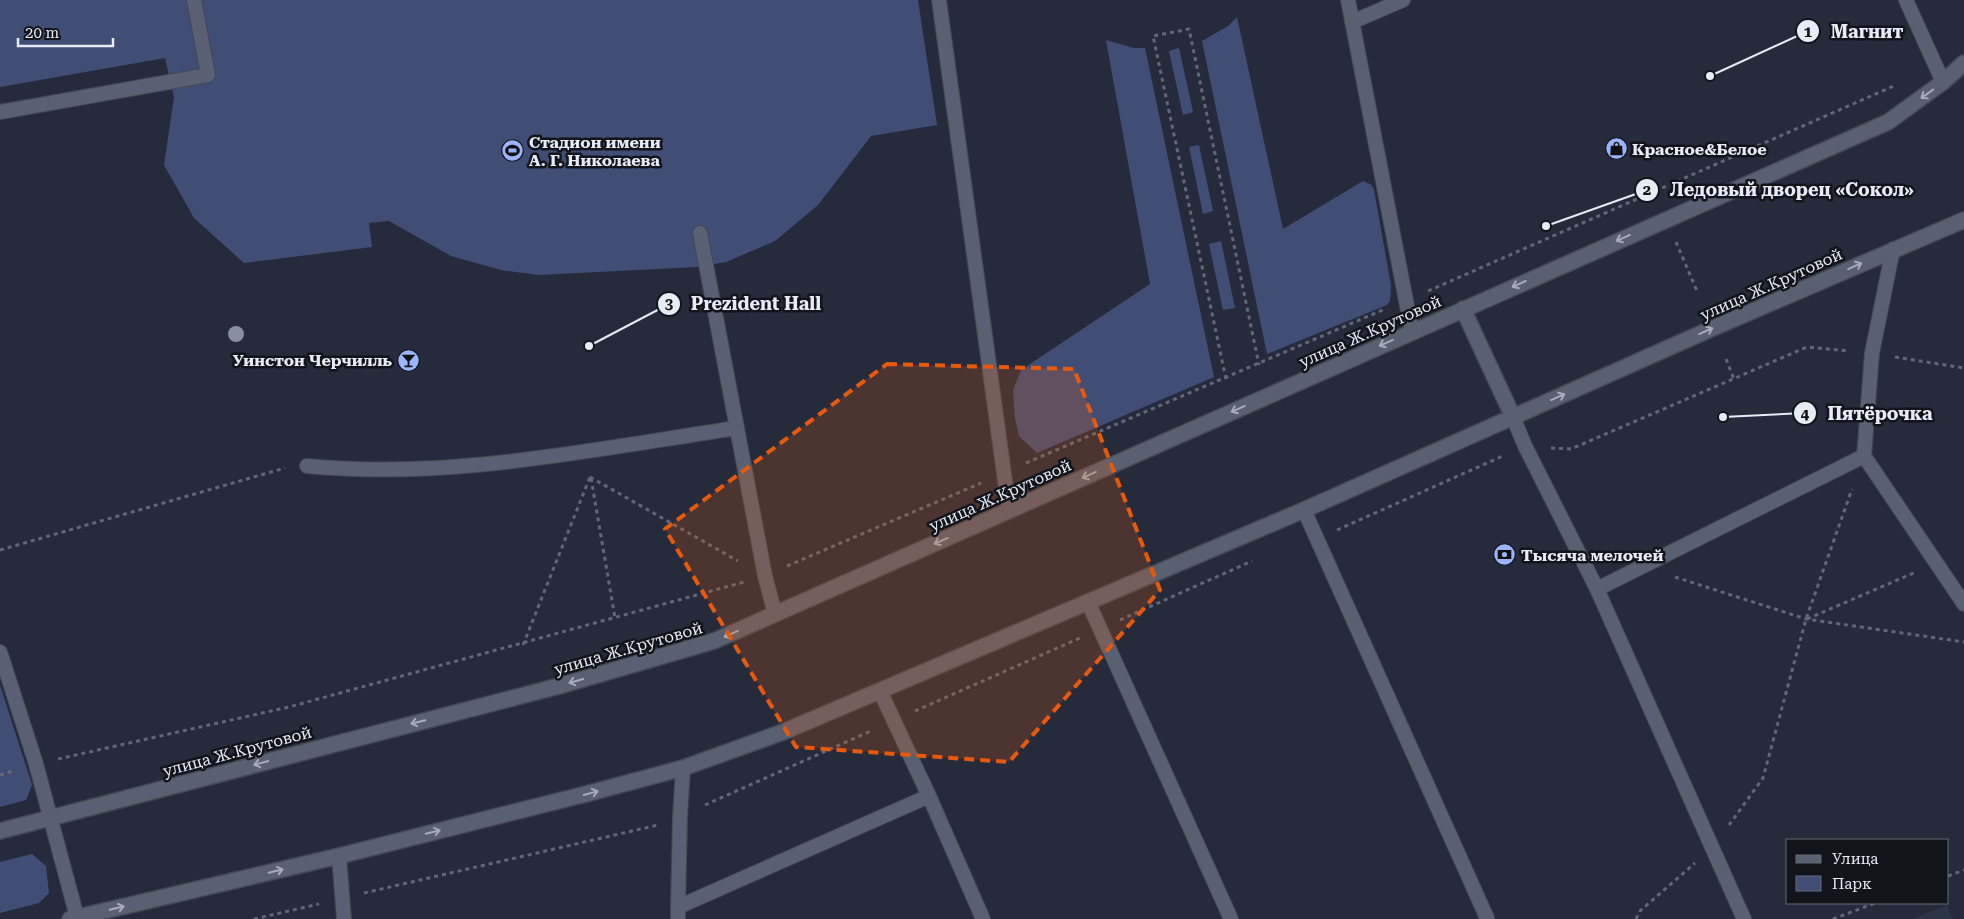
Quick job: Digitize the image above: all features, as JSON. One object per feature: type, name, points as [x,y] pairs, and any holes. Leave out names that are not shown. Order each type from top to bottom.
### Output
[{"type":"main road","name":"улица Ж.Крутовой","points":[[0,831],[559,686],[714,641],[1888,122],[1943,82],[1964,63]]},
{"type":"main road","name":"улица Ж.Крутовой","points":[[74,918],[339,856],[683,768],[783,732],[1304,510],[1893,249],[1964,220]]},
{"type":"main road","points":[[1463,309],[1513,417]]},
{"type":"lane","points":[[0,112],[208,75],[194,0]]},
{"type":"lane","points":[[939,0],[1009,510]]},
{"type":"lane","points":[[1348,0],[1412,332]]},
{"type":"lane","points":[[1352,22],[1403,0]]},
{"type":"lane","points":[[1906,0],[1943,82]]},
{"type":"lane","points":[[700,233],[765,576],[775,614]]},
{"type":"lane","points":[[1893,249],[1872,353],[1864,456],[1964,604]]},
{"type":"lane","points":[[1513,417],[1525,446],[1596,588],[1744,919]]},
{"type":"lane","points":[[307,466],[350,470],[401,471],[533,458],[737,428]]},
{"type":"lane","points":[[1596,588],[1864,456]]},
{"type":"lane","points":[[1304,510],[1487,918]]},
{"type":"lane","points":[[1088,602],[1231,919]]},
{"type":"lane","points":[[0,652],[36,764],[74,918]]},
{"type":"lane","points":[[880,691],[983,919]]},
{"type":"lane","points":[[683,768],[678,913],[929,796]]},
{"type":"lane","points":[[339,856],[344,919]]},
{"type":"path","points":[[1226,379],[1153,36],[1189,29],[1260,364]]},
{"type":"path","points":[[0,775],[36,764],[288,707],[523,645],[765,576],[1226,379],[1896,84]]},
{"type":"path","points":[[1676,241],[1697,291]]},
{"type":"path","points":[[1726,359],[1734,379]]},
{"type":"path","points":[[1636,919],[1640,911],[1712,848],[1763,778],[1806,619],[1864,456]]},
{"type":"path","points":[[0,550],[285,468],[307,466]]},
{"type":"path","points":[[590,476],[765,576]]},
{"type":"path","points":[[590,476],[615,618]]},
{"type":"path","points":[[523,645],[590,476]]},
{"type":"path","points":[[1806,619],[1936,564]]},
{"type":"path","points":[[1642,567],[1806,619],[1964,642]]},
{"type":"path","points":[[1949,876],[1964,870]]},
{"type":"path","points":[[1832,919],[1872,904]]},
{"type":"highlighted area","points":[[887,364],[1074,369],[1160,590],[1009,762],[796,747],[665,529]]},
{"type":"shaded area","points":[[1947,905],[1953,919],[1912,919]]},
{"type":"green space","name":"Стадион имени А. Г. Николаева","points":[[0,0],[918,0],[937,125],[871,136],[818,205],[775,241],[726,262],[697,267],[539,275],[501,270],[451,256],[389,221],[369,223],[372,247],[244,263],[194,218],[164,165],[174,97],[165,58],[0,87]]},
{"type":"green space","points":[[1237,17],[1283,229],[1363,181],[1372,185],[1391,285],[1390,301],[1387,305],[1267,354],[1202,41],[1228,26]]},
{"type":"green space","points":[[1106,40],[1134,48],[1145,48],[1214,377],[1037,453],[1019,436],[1015,419],[1013,390],[1021,370],[1150,284]]},
{"type":"green space","points":[[1179,48],[1193,112],[1183,115],[1169,51]]},
{"type":"green space","points":[[1199,145],[1213,211],[1203,214],[1189,147]]},
{"type":"green space","points":[[1221,241],[1235,308],[1223,310],[1209,244]]},
{"type":"green space","points":[[0,685],[32,785],[26,800],[0,807]]},
{"type":"green space","points":[[32,854],[46,866],[49,893],[39,903],[0,913],[0,862]]},
{"type":"place","name":"Магнит","points":[[1710,76]]},
{"type":"place","name":"Красное&Белое","points":[[1616,149]]},
{"type":"place","name":"Стадион имени А. Г. Николаева","points":[[513,151]]},
{"type":"place","name":"Ледовый дворец «Сокол»","points":[[1546,226]]},
{"type":"place","name":"Prezident Hall","points":[[589,346]]},
{"type":"place","name":"Уинстон Черчилль","points":[[408,360]]},
{"type":"place","name":"Пятёрочка","points":[[1723,417]]},
{"type":"place","name":"Тысяча мелочей","points":[[1505,555]]}]
